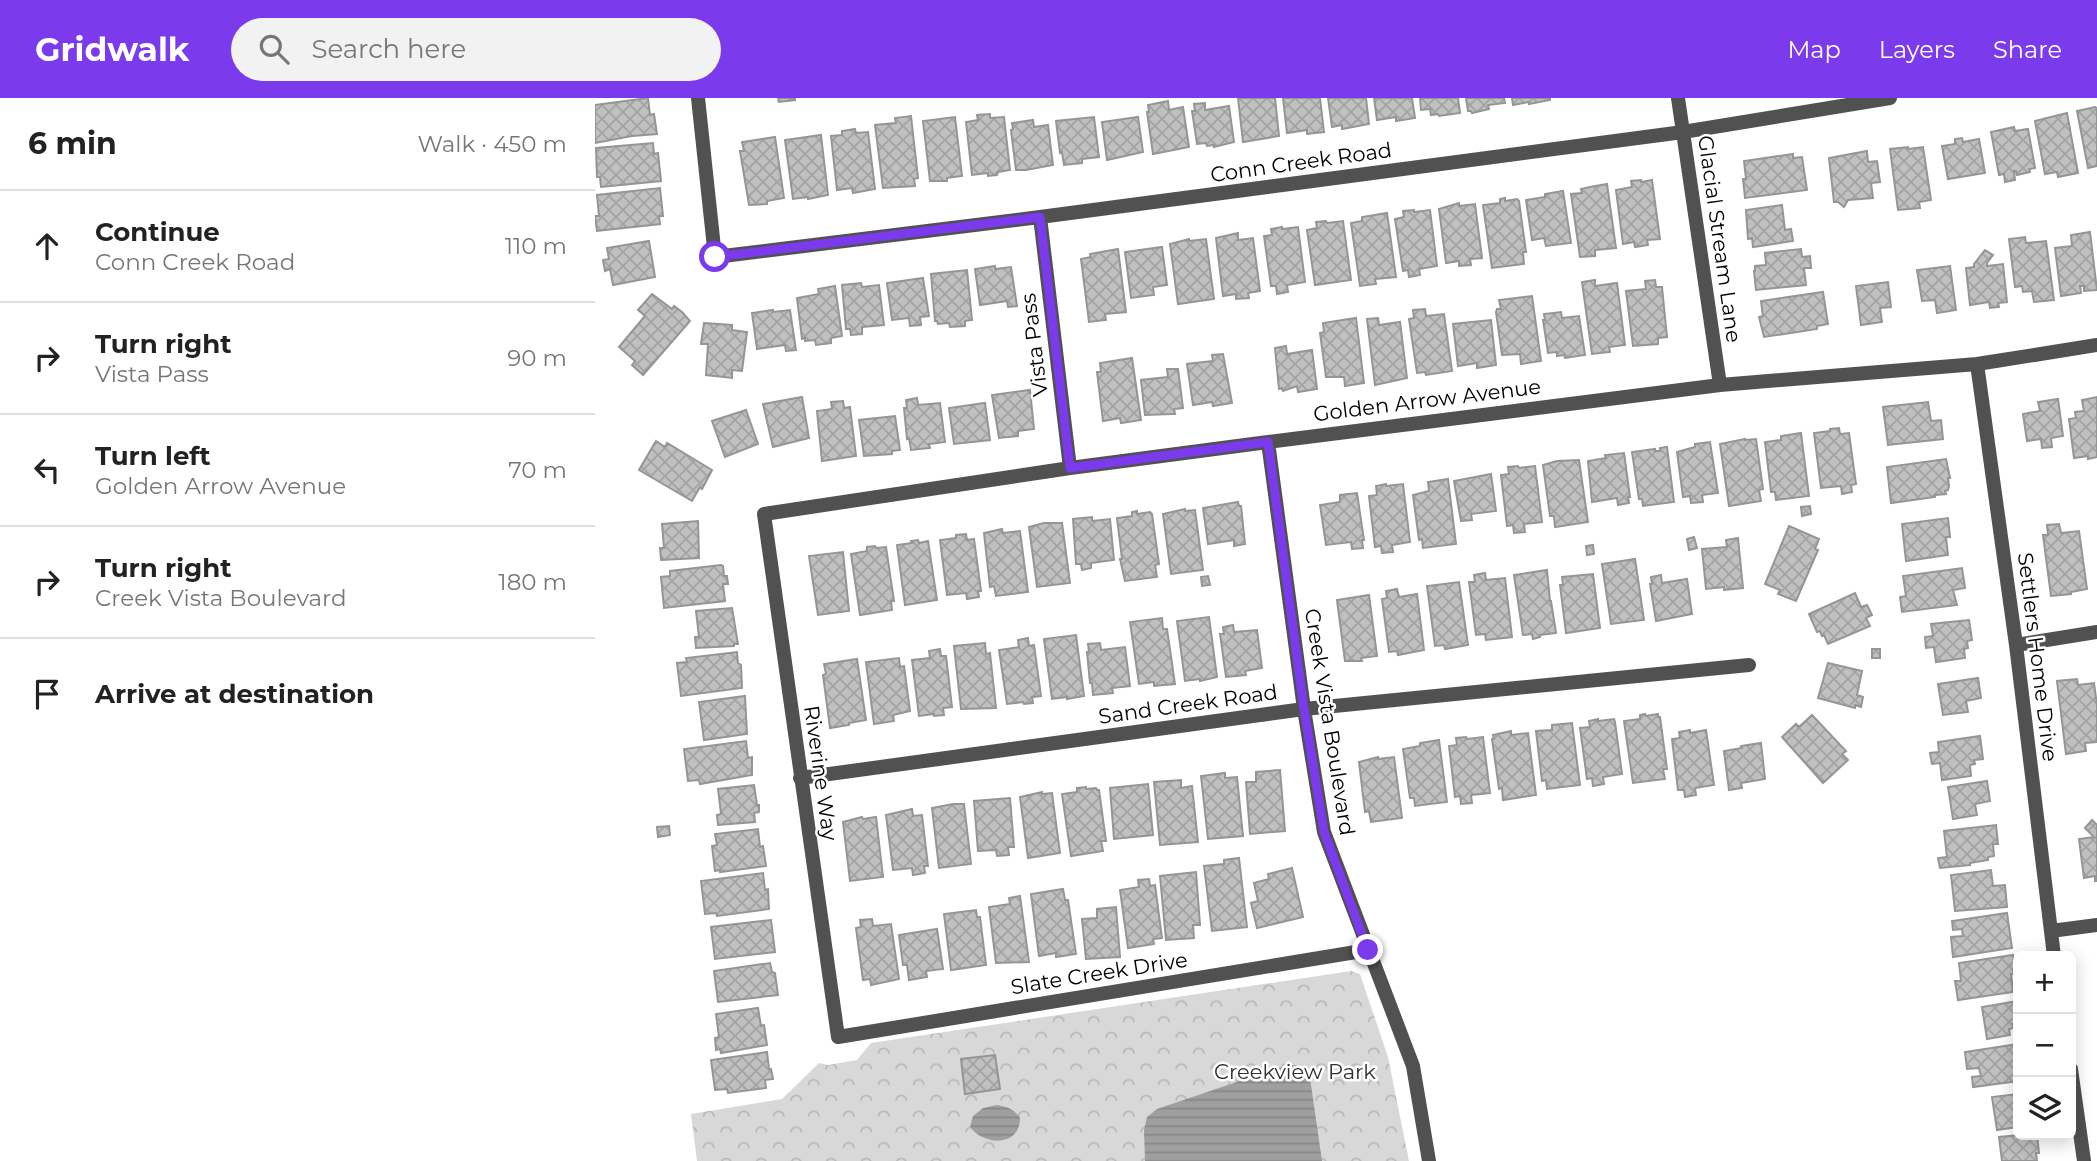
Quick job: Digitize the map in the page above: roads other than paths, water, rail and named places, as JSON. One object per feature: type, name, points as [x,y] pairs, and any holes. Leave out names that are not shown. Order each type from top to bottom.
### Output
[{"type":"street","name":"Conn Creek Road","points":[[698,98],[715,257],[1683,132],[1890,98]]},
{"type":"street","name":"Glacial Stream Lane","points":[[1678,98],[1720,385]]},
{"type":"street","name":"Vista Pass","points":[[1040,217],[1070,468]]},
{"type":"street","name":"Golden Arrow Avenue","points":[[764,514],[1070,468],[1268,442],[1720,385],[1977,364],[2097,345]]},
{"type":"street","name":"Settlers Home Drive","points":[[1977,364],[2016,645],[2053,951]]},
{"type":"street","name":"Creek Vista Boulevard","points":[[1268,442],[1304,709],[1324,832],[1413,1066],[1429,1161]]},
{"type":"street","name":"Riverine Way","points":[[764,514],[838,1037]]},
{"type":"street","points":[[2016,645],[2097,632]]},
{"type":"street","name":"Sand Creek Road","points":[[800,778],[1304,709],[1749,665]]},
{"type":"street","points":[[2051,931],[2097,925]]},
{"type":"street","name":"Slate Creek Drive","points":[[838,1037],[1368,950]]},
{"type":"street","points":[[2072,1077],[2084,1161]]},
{"type":"park label","name":"Creekview Park","points":[[1295,1071]]}]
